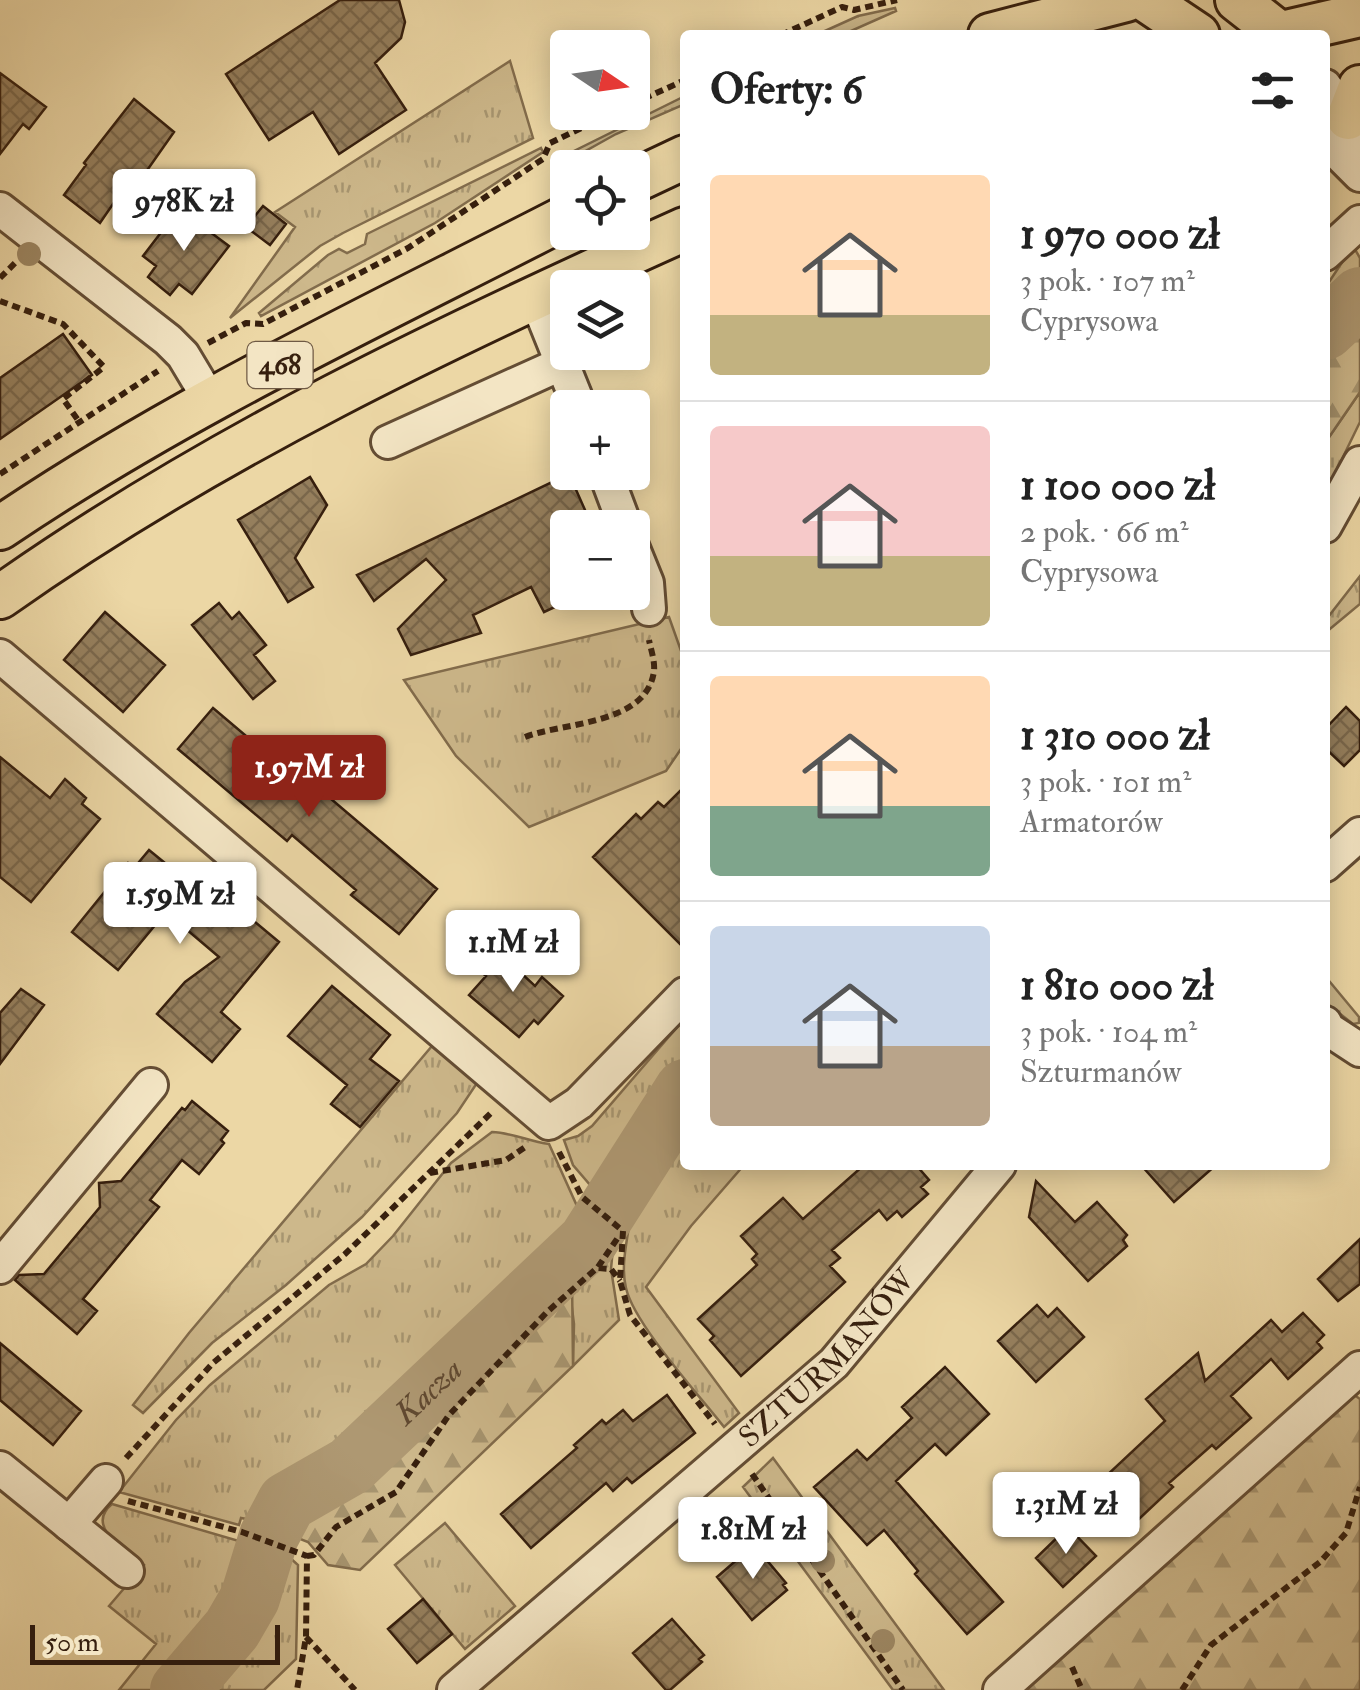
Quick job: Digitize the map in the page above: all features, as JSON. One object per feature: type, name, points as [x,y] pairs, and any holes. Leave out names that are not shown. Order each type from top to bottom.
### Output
[{"type":"main road","points":[[982,30],[991,0]]},
{"type":"main road","points":[[1009,30],[1126,0]]},
{"type":"main road","points":[[1124,30],[1142,0],[1190,30]]},
{"type":"main road","points":[[1210,30],[1212,0]]},
{"type":"main road","points":[[1237,0],[1273,30]]},
{"type":"main road","points":[[1295,30],[1360,15]]},
{"type":"main road","points":[[650,174],[680,159]]},
{"type":"main road","name":"468","points":[[0,528],[210,400],[550,225]]},
{"type":"main road","name":"468","points":[[0,597],[72,546],[173,484],[297,416],[534,296],[680,231]]},
{"type":"street","points":[[1344,115],[1360,174]]},
{"type":"street","points":[[0,209],[183,356],[210,400]]},
{"type":"street","points":[[1330,249],[1360,222]]},
{"type":"street","points":[[534,296],[550,334]]},
{"type":"street","points":[[388,442],[550,368]]},
{"type":"street","points":[[1330,517],[1360,463]]},
{"type":"street","points":[[0,656],[549,1123],[579,1103],[680,999]]},
{"type":"street","points":[[1330,861],[1360,834]]},
{"type":"street","points":[[1330,1030],[1360,1050]]},
{"type":"street","points":[[0,1266],[152,1085]]},
{"type":"street","name":"SZTURMANÓW","points":[[454,1690],[834,1363],[995,1170]]},
{"type":"street","points":[[1000,1690],[1360,1368]]},
{"type":"street","points":[[0,1468],[127,1571]]},
{"type":"street","points":[[69,1524],[110,1489]]},
{"type":"path","points":[[792,30],[842,7],[854,10],[897,0]]},
{"type":"path","points":[[650,96],[680,82]]},
{"type":"path","points":[[0,474],[78,420],[183,356],[246,323],[263,324],[408,248],[543,159],[550,143],[577,130]]},
{"type":"path","points":[[0,278],[14,261]]},
{"type":"path","points":[[0,301],[63,324],[104,367],[63,399],[78,420]]},
{"type":"path","points":[[526,737],[596,721],[630,706],[648,692],[655,668],[646,628],[649,610]]},
{"type":"path","points":[[429,1174],[506,1160],[525,1148],[549,1123],[558,1151],[582,1196],[622,1231],[597,1268],[546,1312],[449,1415],[396,1492],[336,1527],[314,1555],[307,1556],[110,1489],[214,1364],[346,1254],[512,1092]]},
{"type":"path","points":[[597,1268],[611,1269],[620,1282]]},
{"type":"path","points":[[1182,1690],[1211,1645],[1320,1562],[1346,1533],[1360,1487]]},
{"type":"path","points":[[296,1690],[306,1637],[307,1556]]},
{"type":"path","points":[[306,1637],[355,1690]]},
{"type":"green space","points":[[895,8],[896,11],[853,30],[827,30],[858,16]]},
{"type":"green space","points":[[510,61],[533,138],[320,246],[230,318],[295,227],[275,212]]},
{"type":"green space","points":[[680,98],[680,106],[650,119],[650,113]]},
{"type":"green space","points":[[616,130],[625,130],[587,150],[576,150]]},
{"type":"green space","points":[[541,148],[543,152],[435,223],[261,316],[259,313],[328,255],[339,249],[347,253],[365,244],[367,234]]},
{"type":"green space","points":[[1353,246],[1360,258],[1360,392],[1330,436],[1330,280]]},
{"type":"green space","points":[[1360,392],[1360,422],[1330,484],[1330,436]]},
{"type":"green space","points":[[1360,576],[1360,604],[1330,629],[1330,615]]},
{"type":"green space","points":[[669,617],[680,648],[680,750],[666,771],[529,827],[456,756],[404,680]]},
{"type":"green space","points":[[1330,982],[1359,1017],[1359,1023],[1353,1024],[1330,1006]]},
{"type":"green space","points":[[680,1024],[680,1083],[646,1141],[603,1200],[573,1165],[564,1140],[592,1126]]},
{"type":"green space","points":[[432,1046],[477,1083],[457,1113],[362,1217],[286,1285],[212,1343],[143,1413],[133,1405],[189,1333]]},
{"type":"green space","points":[[680,1108],[680,1170],[740,1170],[646,1287],[739,1413],[724,1427],[654,1339],[631,1303],[624,1273],[629,1226],[615,1213]]},
{"type":"green space","points":[[492,1132],[549,1144],[577,1206],[592,1214],[524,1290],[344,1456],[280,1497],[267,1523],[241,1518],[239,1525],[119,1492],[176,1420],[210,1385],[329,1285],[366,1264],[451,1163]]},
{"type":"green space","points":[[609,1235],[614,1238],[611,1269],[619,1320],[573,1366],[574,1324],[567,1268],[595,1253]]},
{"type":"green space","points":[[567,1268],[572,1277],[573,1366],[360,1570],[328,1565],[308,1542],[280,1531],[295,1508],[344,1482],[425,1411]]},
{"type":"green space","points":[[1350,1392],[1360,1399],[1360,1690],[1021,1690]]},
{"type":"green space","points":[[773,1458],[944,1690],[893,1690],[743,1487]]},
{"type":"green space","points":[[112,1504],[256,1546],[233,1610],[169,1690],[119,1690],[156,1644],[109,1606],[144,1565],[105,1529],[105,1513]]},
{"type":"green space","points":[[445,1523],[515,1606],[465,1649],[395,1565]]},
{"type":"green space","points":[[270,1552],[288,1556],[298,1565],[296,1659],[264,1690],[190,1690],[241,1628],[256,1601]]},
{"type":"building","points":[[340,0],[399,0],[405,22],[401,38],[375,63],[406,110],[339,154],[313,112],[269,140],[226,74]]},
{"type":"building","points":[[0,73],[46,107],[29,129],[23,124],[0,154]]},
{"type":"building","points":[[134,99],[174,132],[122,206],[115,201],[100,223],[64,195]]},
{"type":"building","points":[[263,206],[286,224],[270,245],[246,227]]},
{"type":"building","points":[[179,209],[229,246],[192,294],[179,284],[170,295],[148,277],[156,266],[143,256]]},
{"type":"building","points":[[63,334],[92,375],[0,439],[0,378]]},
{"type":"building","points":[[310,477],[327,505],[295,558],[313,587],[288,602],[238,520]]},
{"type":"building","points":[[550,483],[550,490],[576,490],[585,510],[550,510],[550,609],[544,612],[531,587],[473,615],[481,633],[411,655],[398,629],[446,580],[426,559],[374,601],[357,575]]},
{"type":"building","points":[[219,603],[232,619],[239,612],[266,645],[254,655],[275,681],[253,699],[192,625]]},
{"type":"building","points":[[105,612],[165,665],[123,712],[64,660]]},
{"type":"building","points":[[1346,707],[1360,721],[1360,750],[1344,766],[1330,753],[1330,724]]},
{"type":"building","points":[[213,708],[279,764],[284,759],[437,889],[399,934],[351,895],[356,890],[292,835],[287,841],[178,749]]},
{"type":"building","points":[[0,757],[50,798],[65,779],[86,798],[82,804],[100,819],[31,902],[0,877]]},
{"type":"building","points":[[680,791],[680,944],[593,857],[636,814],[641,819],[658,802],[664,807]]},
{"type":"building","points":[[149,850],[171,868],[166,874],[218,918],[231,902],[279,942],[221,1012],[240,1029],[212,1062],[157,1014],[185,982],[219,957],[166,912],[118,970],[72,932],[128,863],[134,868]]},
{"type":"building","points":[[495,949],[535,986],[542,977],[563,996],[538,1024],[534,1020],[519,1037],[469,995],[486,976],[478,969]]},
{"type":"building","points":[[332,986],[390,1035],[370,1059],[399,1081],[360,1127],[331,1104],[347,1085],[288,1036]]},
{"type":"building","points":[[21,989],[44,1005],[0,1064],[0,1013]]},
{"type":"building","points":[[192,1101],[228,1131],[221,1140],[224,1143],[199,1174],[182,1160],[150,1200],[159,1207],[83,1299],[97,1311],[77,1334],[15,1280],[19,1275],[44,1274],[100,1207],[99,1183],[121,1181]]},
{"type":"building","points":[[858,1170],[920,1170],[929,1180],[921,1187],[928,1194],[902,1217],[897,1211],[887,1220],[879,1210],[832,1250],[840,1258],[830,1266],[845,1282],[741,1376],[710,1340],[714,1336],[698,1319],[757,1265],[752,1259],[757,1254],[741,1236],[783,1198],[803,1219]]},
{"type":"building","points":[[1145,1170],[1210,1170],[1174,1202]]},
{"type":"building","points":[[1036,1181],[1075,1222],[1097,1202],[1127,1235],[1123,1240],[1127,1246],[1088,1281],[1029,1217]]},
{"type":"building","points":[[1360,1239],[1360,1284],[1338,1301],[1318,1279]]},
{"type":"building","points":[[1037,1305],[1048,1317],[1057,1308],[1084,1337],[1036,1382],[998,1341]]},
{"type":"building","points":[[1303,1313],[1324,1335],[1317,1342],[1322,1348],[1288,1379],[1271,1359],[1231,1396],[1251,1418],[1216,1449],[1212,1445],[1169,1483],[1173,1487],[1139,1519],[1122,1501],[1109,1514],[1089,1492],[1165,1421],[1146,1399],[1198,1353],[1205,1381],[1271,1320],[1282,1332]]},
{"type":"building","points":[[0,1343],[81,1411],[53,1445],[0,1400]]},
{"type":"building","points":[[945,1367],[989,1414],[946,1455],[935,1444],[896,1481],[1003,1602],[967,1634],[915,1574],[918,1571],[884,1530],[867,1545],[814,1487],[857,1450],[867,1460],[912,1418],[902,1407]]},
{"type":"building","points":[[667,1395],[695,1433],[632,1483],[627,1478],[613,1491],[606,1483],[531,1548],[501,1514],[577,1448],[574,1445],[602,1420],[606,1424],[623,1410],[633,1421]]},
{"type":"building","points":[[1068,1527],[1096,1556],[1063,1587],[1036,1558]]},
{"type":"building","points":[[754,1545],[786,1583],[783,1585],[787,1590],[752,1620],[717,1577]]},
{"type":"building","points":[[423,1599],[452,1634],[417,1663],[388,1629]]},
{"type":"building","points":[[672,1619],[704,1655],[699,1659],[702,1662],[666,1690],[633,1653]]},
{"type":"waterway","name":"Kacza","points":[[1330,325],[1360,297]]},
{"type":"waterway","name":"Kacza","points":[[180,1690],[232,1629],[250,1598],[269,1536],[287,1502],[350,1466],[588,1241],[680,1097]]}]
